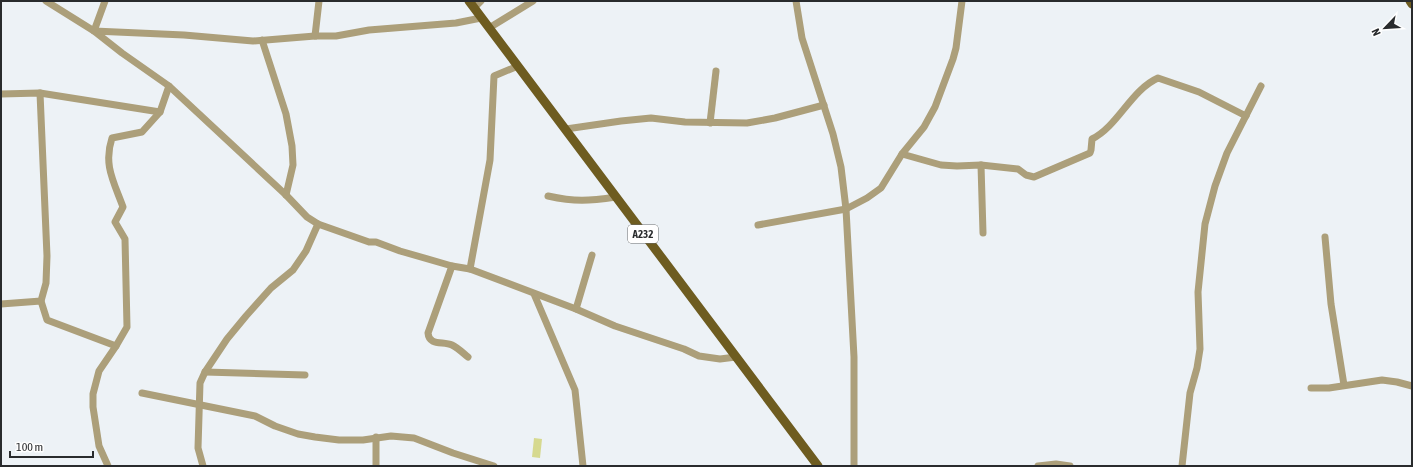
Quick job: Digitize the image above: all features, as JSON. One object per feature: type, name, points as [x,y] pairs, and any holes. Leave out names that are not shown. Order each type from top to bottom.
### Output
[{"type":"main road","name":"A232","points":[[475,3],[481,18],[566,129],[818,466]]},
{"type":"street","points":[[46,1],[94,31],[169,86],[286,195],[307,217],[318,224],[369,242],[376,242],[400,251],[452,266],[470,269],[576,309],[615,326],[678,347],[699,356],[720,359],[736,357]]},
{"type":"street","points":[[94,31],[105,1]]},
{"type":"street","points":[[315,36],[319,1]]},
{"type":"street","points":[[489,28],[533,1]]},
{"type":"street","points":[[796,1],[802,38],[824,105],[841,167],[846,209],[854,357],[854,466]]},
{"type":"street","points":[[758,224],[846,209],[867,198],[881,188],[902,154],[924,127],[935,107],[956,48],[962,1]]},
{"type":"street","points":[[94,31],[184,35],[253,41],[315,36],[336,36],[369,30],[456,23],[481,18]]},
{"type":"street","points":[[262,40],[286,114],[292,146],[293,166],[286,195]]},
{"type":"street","points":[[470,269],[490,160],[494,76],[518,66]]},
{"type":"street","points":[[710,123],[716,71]]},
{"type":"street","points":[[902,154],[941,165],[981,165],[1018,169],[1026,175],[1034,177],[1090,153],[1092,139],[1105,129],[1152,81],[1158,78],[1199,92],[1246,116]]},
{"type":"street","points":[[108,466],[99,446],[93,406],[93,394],[99,371],[127,327],[125,238],[115,222],[123,207],[111,178],[108,164],[110,144],[112,138],[142,132],[160,112],[169,86]]},
{"type":"street","points":[[1182,466],[1190,393],[1197,368],[1200,349],[1198,292],[1205,224],[1215,186],[1225,160],[1261,86]]},
{"type":"street","points":[[1,94],[40,93],[160,112]]},
{"type":"street","points":[[40,93],[47,256],[46,283],[40,301],[47,320],[116,346]]},
{"type":"street","points":[[566,129],[651,118],[710,123],[754,122],[824,105]]},
{"type":"street","points":[[981,165],[982,233]]},
{"type":"street","points":[[548,196],[567,200],[585,201],[616,197]]},
{"type":"street","points":[[203,466],[198,448],[200,383],[205,372],[227,339],[246,316],[271,288],[293,270],[306,251],[318,224]]},
{"type":"street","points":[[1325,237],[1331,304],[1344,385]]},
{"type":"street","points":[[576,309],[592,255]]},
{"type":"street","points":[[452,266],[428,333],[428,337],[435,342],[451,345],[468,357]]},
{"type":"street","points":[[534,294],[575,390],[583,466]]},
{"type":"street","points":[[1,304],[40,301]]},
{"type":"street","points":[[205,372],[305,375]]},
{"type":"street","points":[[1312,388],[1329,388],[1382,380],[1412,386]]},
{"type":"street","points":[[142,393],[255,416],[298,434],[315,437],[351,440],[391,436],[414,438],[453,453],[494,466]]},
{"type":"street","points":[[376,437],[376,466]]},
{"type":"street","points":[[1038,466],[1056,464],[1070,466]]},
{"type":"green space","points":[[534,438],[542,439],[540,458],[532,457]]}]
